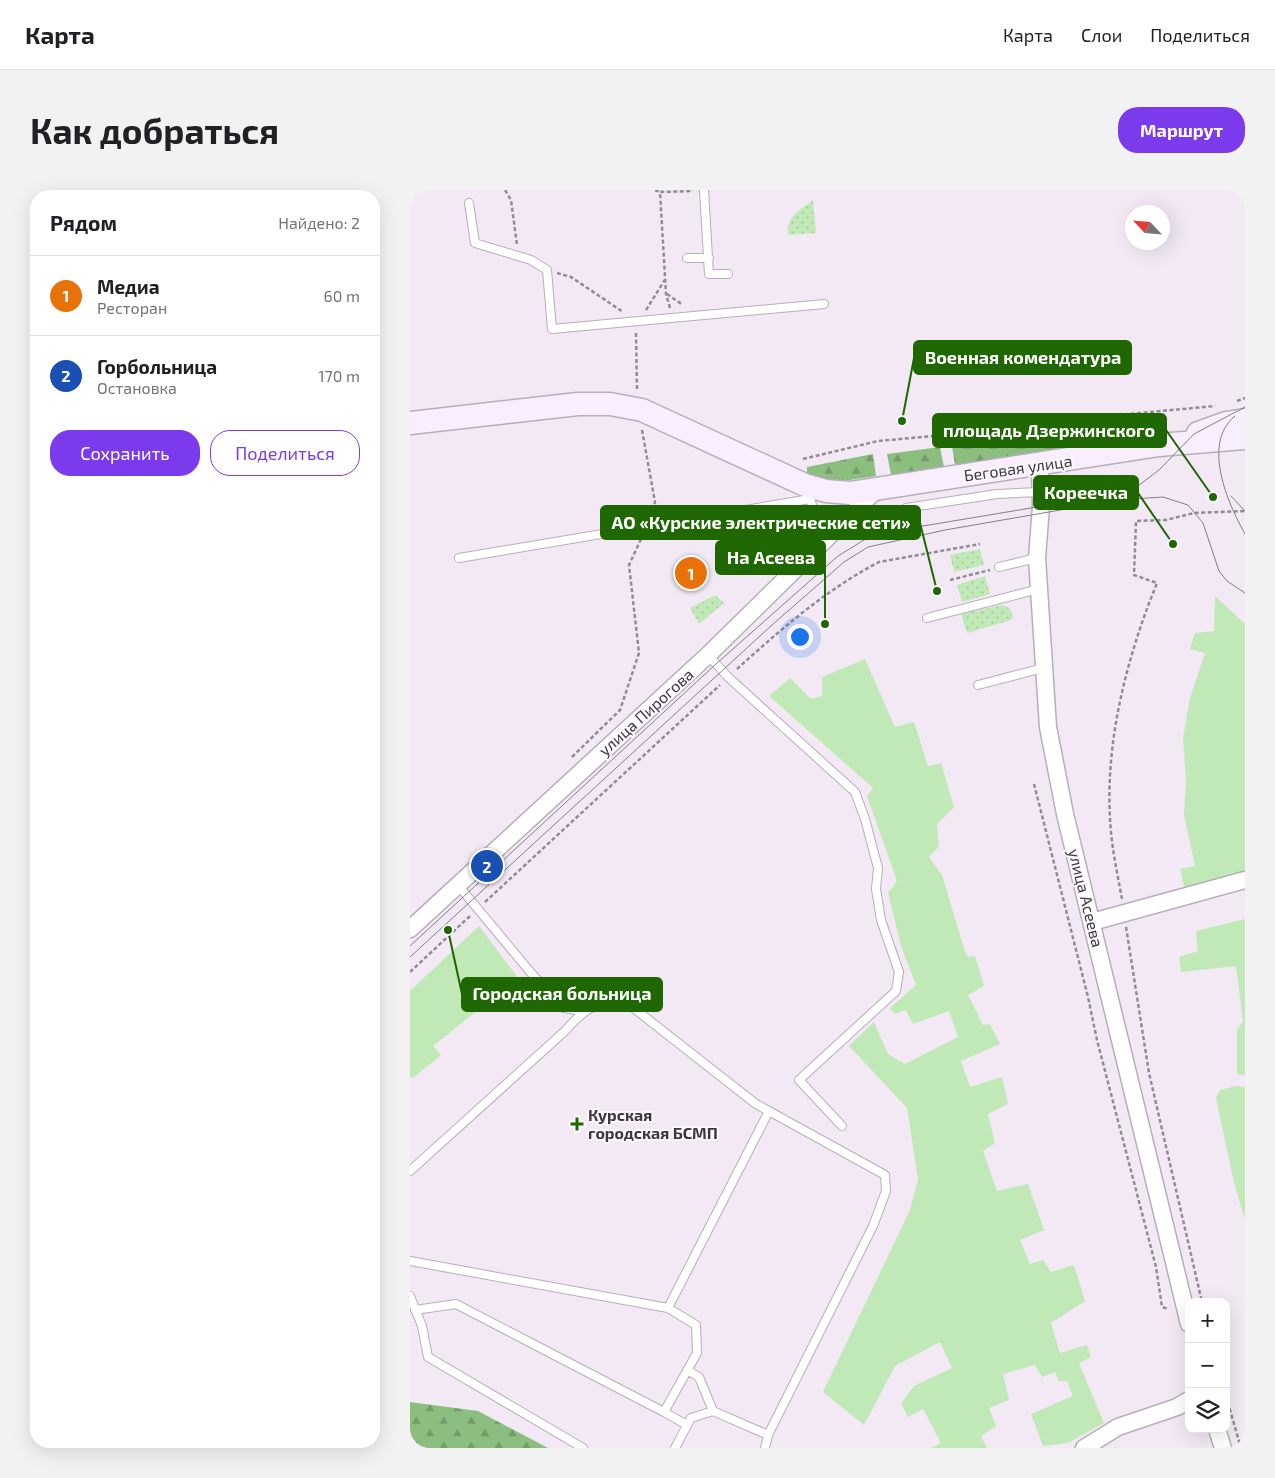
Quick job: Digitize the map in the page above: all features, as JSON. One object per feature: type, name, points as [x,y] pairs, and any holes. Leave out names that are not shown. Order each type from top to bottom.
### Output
[{"type":"street","name":"Беговая улица","points":[[410,423],[578,404],[610,404],[638,409],[814,494],[877,490],[1159,445]]},
{"type":"street","points":[[1159,445],[1226,423],[1240,411]]},
{"type":"street","points":[[1159,445],[1245,438]]},
{"type":"street","name":"улица Асеева","points":[[1040,465],[1038,558],[1043,668],[1048,727],[1065,814],[1185,1307]]},
{"type":"street","name":"улица Пирогова","points":[[410,929],[708,655],[877,490]]},
{"type":"street","points":[[1092,922],[1245,880]]},
{"type":"street","points":[[1084,1448],[1118,1427],[1185,1402]]},
{"type":"street","points":[[1218,1433],[1223,1448]]},
{"type":"lane","points":[[702,192],[710,274],[728,274]]},
{"type":"lane","points":[[469,203],[475,243],[531,260],[547,270],[552,329],[824,304]]},
{"type":"lane","points":[[687,258],[708,258]]},
{"type":"lane","points":[[906,508],[997,494],[1040,492]]},
{"type":"lane","points":[[460,558],[814,494],[825,541]]},
{"type":"lane","points":[[999,567],[1038,558]]},
{"type":"lane","points":[[927,618],[1039,589]]},
{"type":"lane","points":[[708,655],[728,677],[855,792],[865,819],[878,868],[876,889],[882,920],[899,972],[896,991],[799,1080],[842,1126]]},
{"type":"lane","points":[[978,685],[1043,668]]},
{"type":"lane","points":[[457,884],[479,907],[532,974],[564,1008],[583,1011],[610,1003],[631,1006],[756,1104],[885,1175],[886,1191],[873,1226],[768,1435],[765,1448]]},
{"type":"lane","points":[[410,1170],[565,1031],[583,1011]]},
{"type":"lane","points":[[668,1308],[769,1111]]},
{"type":"lane","points":[[410,1262],[668,1308],[696,1325],[696,1353],[664,1412]]},
{"type":"lane","points":[[410,1296],[422,1326],[428,1357],[583,1448]]},
{"type":"lane","points":[[416,1310],[456,1304],[687,1425]]},
{"type":"lane","points":[[687,1370],[698,1378],[713,1411]]},
{"type":"lane","points":[[675,1448],[691,1418],[713,1411],[768,1435]]},
{"type":"path","points":[[504,190],[511,200],[519,256]]},
{"type":"path","points":[[655,190],[660,192],[702,192]]},
{"type":"path","points":[[660,192],[666,294],[673,319]]},
{"type":"path","points":[[547,270],[571,277],[639,322]]},
{"type":"path","points":[[570,758],[620,710],[639,653],[629,565],[655,502],[638,409],[635,328],[666,278]]},
{"type":"path","points":[[1240,411],[1245,398]]},
{"type":"path","points":[[803,459],[878,441],[944,435],[966,429],[1217,406]]},
{"type":"path","points":[[1201,1298],[1149,1074],[1110,831],[1112,755],[1128,668],[1143,618],[1157,583],[1134,576],[1136,520],[1166,520],[1194,513],[1245,511]]},
{"type":"path","points":[[410,972],[760,648],[839,585],[879,562],[980,544]]},
{"type":"path","points":[[950,580],[999,567]]},
{"type":"path","points":[[1034,784],[1156,1268],[1162,1307],[1171,1309]]},
{"type":"path","points":[[1230,1410],[1241,1448]]},
{"type":"green space","points":[[813,200],[816,233],[788,235],[789,223],[795,214]]},
{"type":"green space","points":[[1147,417],[1150,426],[1145,437],[955,465],[952,446],[959,439]]},
{"type":"green space","points":[[940,447],[944,467],[891,475],[887,454]]},
{"type":"green space","points":[[873,454],[876,476],[837,482],[807,475],[807,467]]},
{"type":"green space","points":[[803,507],[804,524],[799,541],[779,570],[753,562],[747,515]]},
{"type":"green space","points":[[980,549],[984,565],[954,572],[950,555]]},
{"type":"green space","points":[[985,576],[990,594],[962,602],[957,585]]},
{"type":"green space","points":[[715,595],[724,603],[699,624],[690,608]]},
{"type":"green space","points":[[1215,596],[1245,624],[1245,874],[1185,891],[1180,869],[1195,866],[1184,815],[1186,781],[1183,738],[1190,698],[1205,653],[1190,649],[1195,633],[1214,631]]},
{"type":"green space","points":[[1002,605],[1009,608],[1013,615],[1011,620],[967,633],[961,614]]},
{"type":"green space","points":[[865,659],[895,727],[914,722],[928,766],[941,763],[954,807],[937,824],[939,846],[929,857],[942,875],[965,952],[968,957],[975,956],[984,986],[968,995],[983,1025],[990,1024],[1000,1044],[961,1061],[970,1087],[1002,1077],[1008,1104],[988,1114],[995,1143],[983,1151],[997,1191],[1028,1184],[1044,1230],[1020,1240],[1030,1264],[1043,1260],[1051,1272],[1074,1265],[1085,1301],[1051,1323],[1060,1353],[1087,1345],[1091,1357],[1079,1363],[1104,1423],[1068,1443],[1043,1446],[1031,1414],[1073,1396],[1067,1381],[1059,1381],[1055,1372],[1042,1377],[1035,1365],[1003,1374],[1009,1400],[989,1408],[996,1426],[981,1436],[987,1448],[931,1448],[941,1443],[923,1409],[908,1417],[901,1403],[914,1386],[952,1368],[940,1342],[895,1366],[864,1425],[823,1392],[910,1210],[918,1179],[907,1108],[849,1046],[874,1022],[888,1054],[905,1064],[958,1037],[949,1011],[913,1024],[906,1010],[895,1014],[890,1008],[916,985],[901,946],[888,893],[897,881],[867,796],[873,788],[769,696],[790,678],[811,699],[822,696],[822,677]]},
{"type":"green space","points":[[1245,919],[1245,1075],[1237,1074],[1237,1030],[1243,1021],[1236,966],[1181,972],[1179,957],[1198,951],[1196,931]]},
{"type":"green space","points":[[479,926],[518,978],[433,1046],[441,1055],[413,1078],[410,1076],[410,991]]},
{"type":"green space","points":[[1236,1086],[1245,1087],[1245,1219],[1234,1183],[1216,1098],[1220,1090]]},
{"type":"green space","points":[[410,1402],[478,1411],[548,1448],[410,1448]]},
{"type":"tram line","points":[[1074,500],[1138,486],[1159,470],[1194,434],[1245,407]]},
{"type":"tram line","points":[[1235,416],[1225,428],[1220,442],[1219,457],[1225,491],[1245,534]]},
{"type":"tram line","points":[[1231,496],[1245,511]]},
{"type":"tram line","points":[[410,957],[772,625],[844,562],[868,547],[945,530],[1118,500],[1163,497],[1188,505],[1203,523],[1219,571],[1227,581],[1245,593]]},
{"type":"tram line","points":[[410,946],[716,664],[838,556],[864,540],[887,532],[1037,507]]},
{"type":"place","name":"Военная комендатура","points":[[902,421]]},
{"type":"place","name":"площадь Дзержинского","points":[[1213,497]]},
{"type":"place","name":"Кореечка","points":[[1173,544]]},
{"type":"place","name":"Медиа","points":[[691,573]]},
{"type":"place","name":"АО «Курские электрические сети»","points":[[937,591]]},
{"type":"place","name":"На Асеева","points":[[825,624]]},
{"type":"place","name":"Горбольница","points":[[487,866]]},
{"type":"place","name":"Городская больница","points":[[448,930]]},
{"type":"place","name":"Курская городская БСМП","points":[[577,1124]]}]
